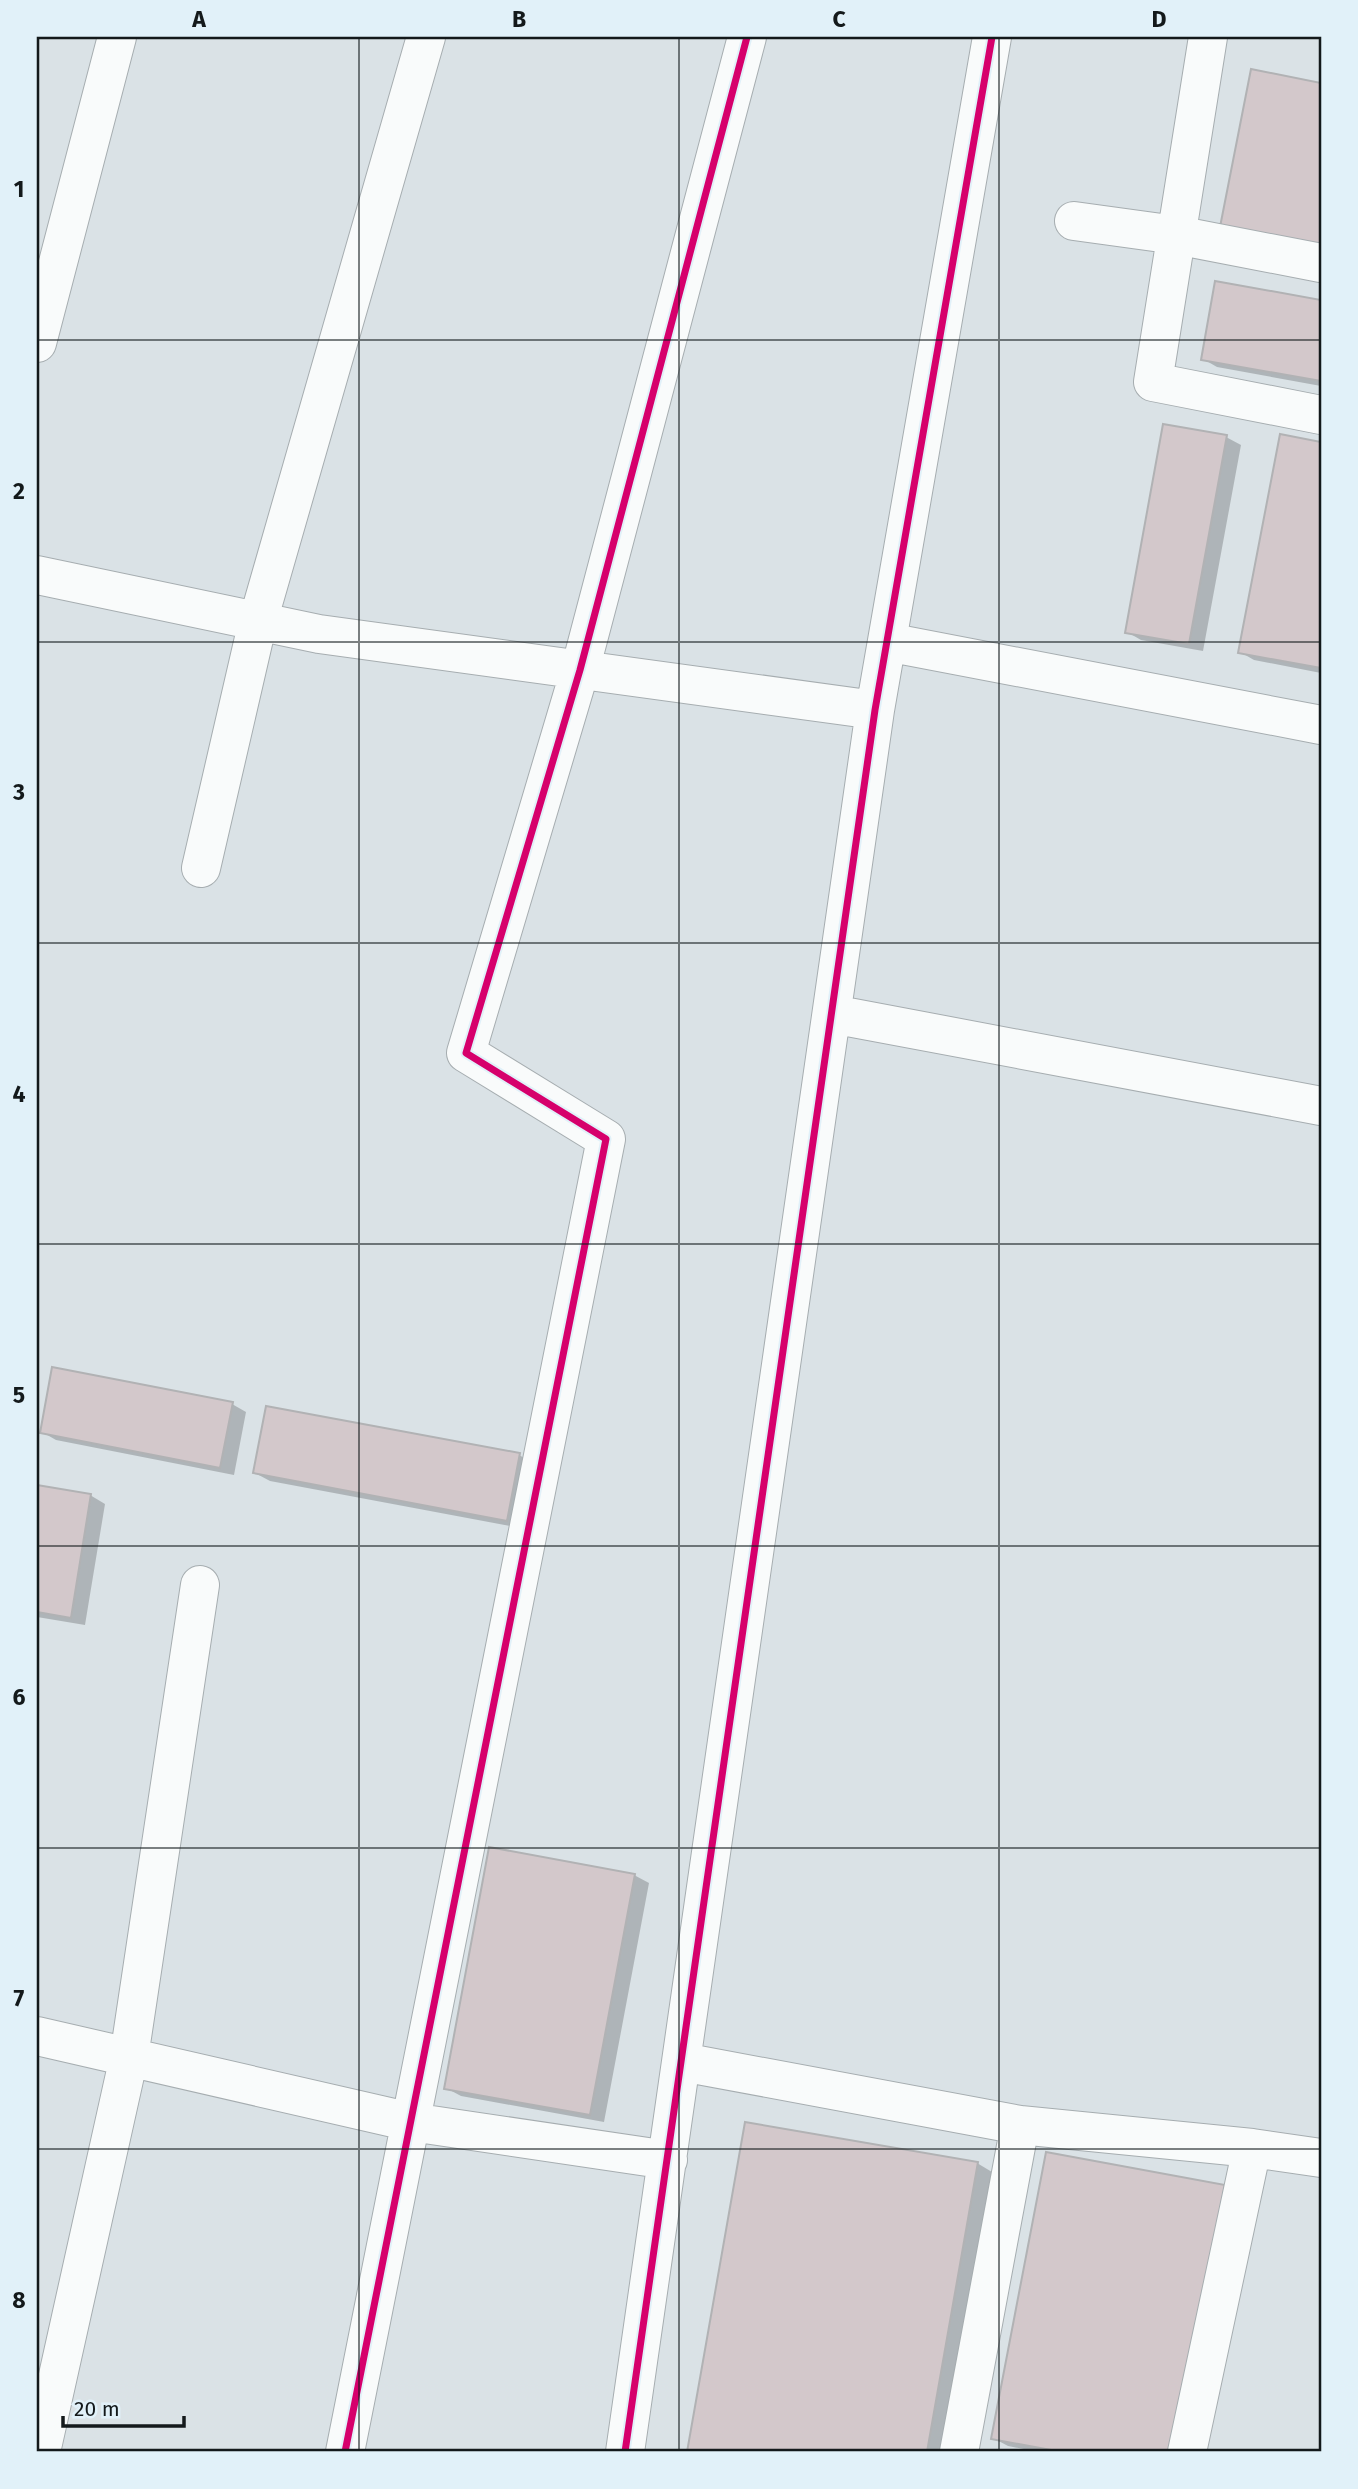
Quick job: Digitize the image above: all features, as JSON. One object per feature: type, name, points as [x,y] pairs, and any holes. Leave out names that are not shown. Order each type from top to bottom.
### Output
[{"type":"street","points":[[37,343],[117,37]]},
{"type":"street","points":[[201,868],[258,621],[426,37]]},
{"type":"street","points":[[345,2452],[606,1139],[466,1053],[580,670],[747,37]]},
{"type":"street","points":[[625,2452],[875,710],[992,37]]},
{"type":"street","points":[[1208,37],[1153,382],[1321,415]]},
{"type":"street","points":[[1074,221],[1176,235],[1321,263]]},
{"type":"street","points":[[37,575],[318,634],[875,710]]},
{"type":"street","points":[[887,642],[1321,725]]},
{"type":"street","points":[[832,1014],[1321,1107]]},
{"type":"street","points":[[41,2452],[129,2057],[200,1585]]},
{"type":"street","points":[[37,2036],[411,2122],[668,2160]]},
{"type":"street","points":[[682,2062],[1020,2124],[1252,2148],[1321,2158]]},
{"type":"street","points":[[959,2452],[1020,2124]]},
{"type":"street","points":[[1187,2452],[1252,2148]]},
{"type":"building","points":[[1251,69],[1321,83],[1321,247],[1220,227]]},
{"type":"building","points":[[1215,281],[1321,300],[1321,381],[1201,360]]},
{"type":"building","points":[[1163,424],[1227,435],[1189,644],[1125,633]]},
{"type":"building","points":[[1280,434],[1321,442],[1321,668],[1238,653]]},
{"type":"building","points":[[52,1367],[233,1402],[220,1468],[40,1433]]},
{"type":"building","points":[[266,1406],[520,1453],[507,1521],[253,1473]]},
{"type":"building","points":[[37,1485],[91,1494],[71,1618],[37,1612]]},
{"type":"building","points":[[489,1847],[635,1874],[590,2115],[444,2089]]},
{"type":"building","points":[[745,2122],[978,2162],[927,2452],[687,2452]]},
{"type":"building","points":[[1046,2152],[1225,2185],[1173,2452],[1062,2452],[991,2439]]},
{"type":"cycle path","points":[[345,2452],[606,1139],[466,1053],[580,670],[747,37]]},
{"type":"cycle path","points":[[625,2452],[875,710],[992,37]]}]
